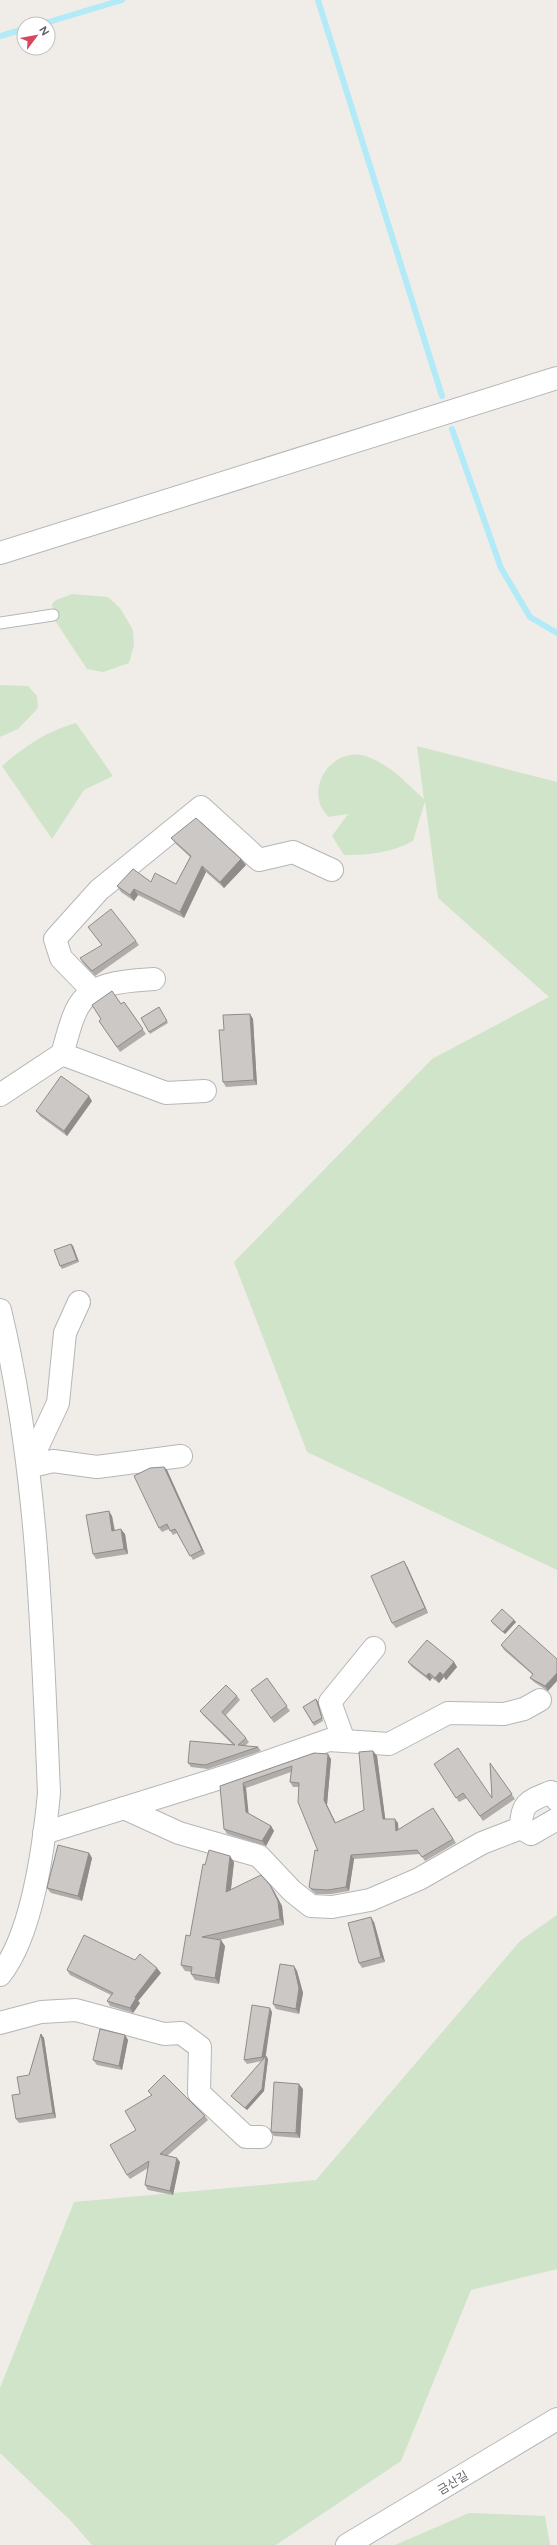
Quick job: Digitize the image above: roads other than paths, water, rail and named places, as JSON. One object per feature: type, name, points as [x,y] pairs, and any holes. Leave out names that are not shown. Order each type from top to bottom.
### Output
[{"type":"street","points":[[0,553],[557,378]]},
{"type":"street","points":[[92,990],[61,958],[55,939],[99,890],[201,807],[259,860],[293,852],[332,870]]},
{"type":"street","points":[[0,1095],[62,1054],[78,1006],[92,990],[123,981],[154,980]]},
{"type":"street","points":[[62,1054],[166,1093],[205,1091]]},
{"type":"street","points":[[28,1467],[58,1403],[65,1333],[79,1302]]},
{"type":"street","points":[[0,1310],[28,1467],[38,1562],[48,1785],[44,1833],[33,1894],[18,1945],[0,1975]]},
{"type":"street","points":[[28,1467],[53,1461],[97,1467],[181,1456]]},
{"type":"street","points":[[344,1741],[330,1702],[374,1648]]},
{"type":"street","points":[[44,1833],[230,1775],[329,1740],[389,1744],[448,1713],[504,1714],[524,1709],[540,1700]]},
{"type":"street","points":[[520,1828],[520,1814],[528,1801],[551,1792],[557,1800]]},
{"type":"street","points":[[124,1808],[180,1833],[259,1856],[292,1891],[311,1906],[332,1907],[370,1900],[419,1879],[482,1843],[520,1828]]},
{"type":"street","points":[[520,1828],[531,1834],[557,1818]]},
{"type":"street","points":[[0,2023],[41,2012],[76,2010],[164,2034],[181,2033],[200,2047],[199,2093],[246,2138],[261,2137]]},
{"type":"street","name":"금산길","points":[[347,2545],[557,2419]]},
{"type":"lane","points":[[0,623],[53,614]]},
{"type":"waterway","points":[[56,20],[122,0]]},
{"type":"waterway","points":[[318,0],[442,396]]},
{"type":"waterway","points":[[0,36],[16,31]]},
{"type":"waterway","points":[[452,429],[501,568],[530,617],[557,633]]}]
